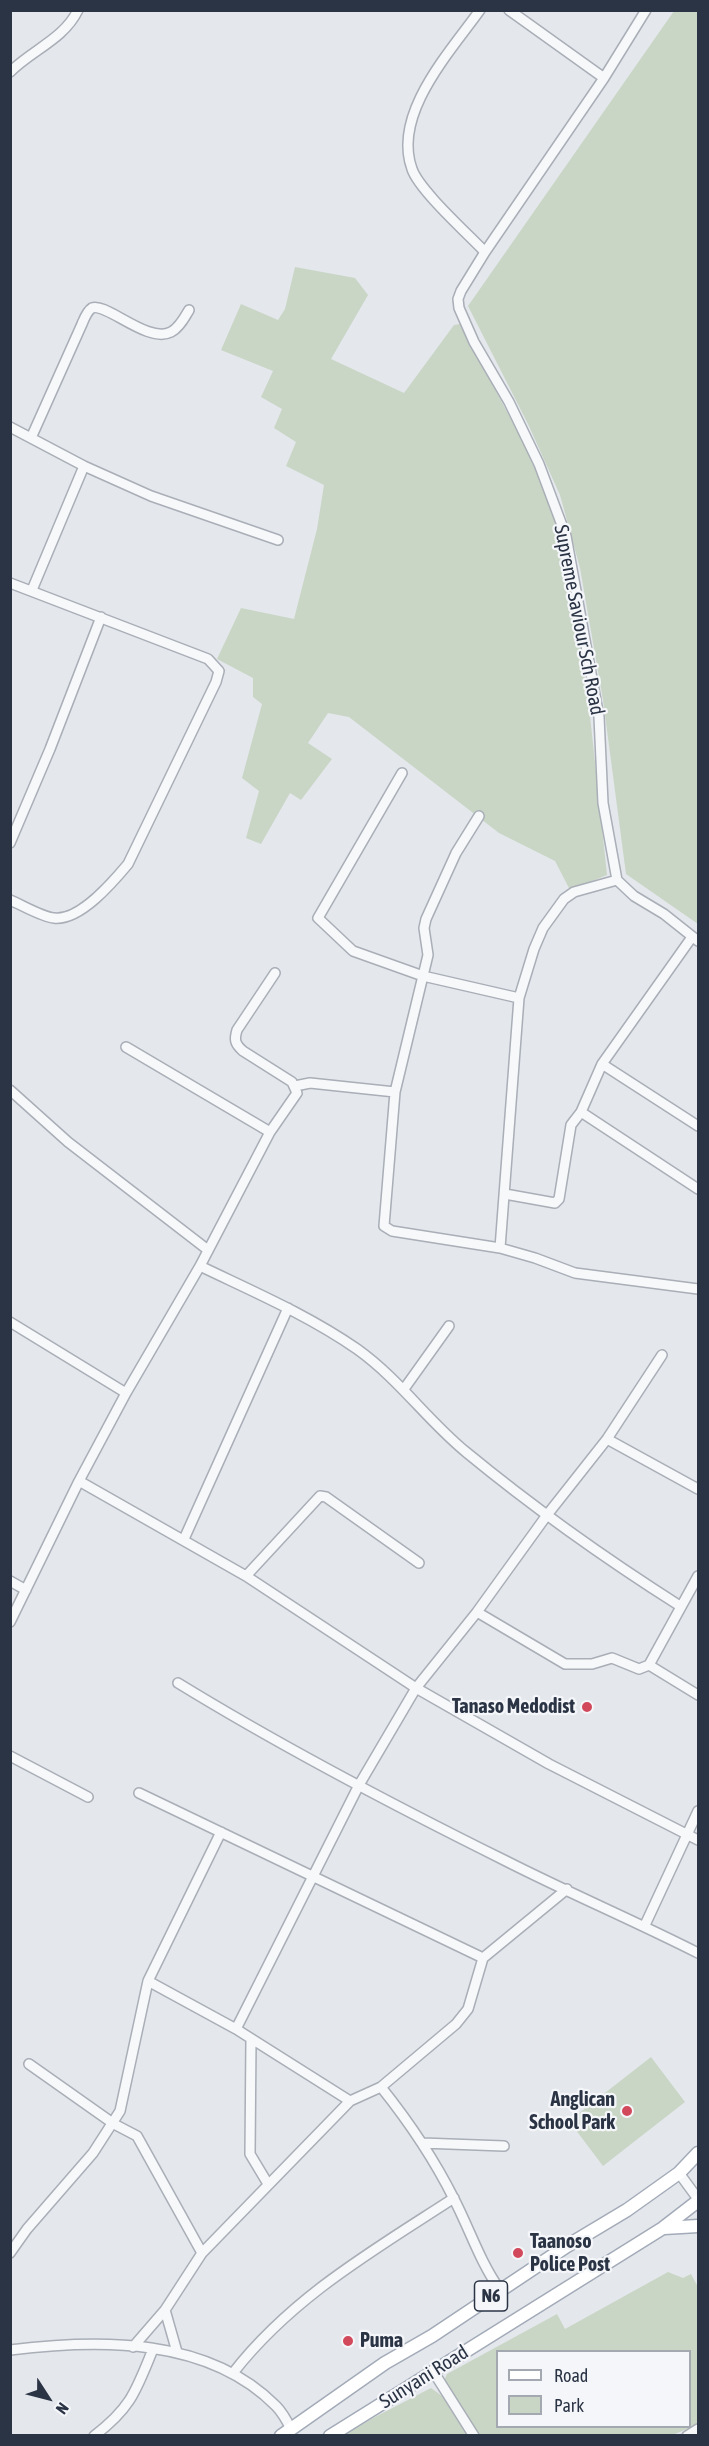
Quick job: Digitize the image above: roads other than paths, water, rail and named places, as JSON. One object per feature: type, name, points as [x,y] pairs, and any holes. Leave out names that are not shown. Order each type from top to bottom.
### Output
[{"type":"main road","name":"N6","points":[[286,2432],[385,2363],[432,2336],[627,2210],[679,2174],[699,2153]]},
{"type":"main road","name":"Sunyani Road","points":[[330,2436],[663,2228],[699,2200]]},
{"type":"main road","points":[[663,2228],[699,2226]]},
{"type":"street","points":[[10,72],[23,59],[66,30],[78,10]]},
{"type":"street","points":[[480,10],[428,85],[412,116],[409,155],[412,170],[421,185],[485,252]]},
{"type":"street","points":[[509,10],[604,78]]},
{"type":"street","name":"Supreme Saviour Sch Road","points":[[617,880],[603,803],[599,717],[566,536],[539,464],[459,308],[461,291],[485,252],[604,78],[646,10]]},
{"type":"street","points":[[31,438],[82,324],[92,309],[96,307],[106,310],[141,329],[164,334],[172,332],[189,310]]},
{"type":"street","points":[[10,427],[84,466],[151,496],[278,540]]},
{"type":"street","points":[[32,590],[84,466]]},
{"type":"street","points":[[10,583],[208,659],[219,671],[216,682],[128,864],[111,884],[98,897],[73,914],[55,918],[10,900]]},
{"type":"street","points":[[10,843],[50,749],[100,617]]},
{"type":"street","points":[[402,773],[318,918],[353,951],[423,976],[519,998]]},
{"type":"street","points":[[479,816],[456,853],[426,919],[424,928],[428,955],[395,1092],[384,1226],[392,1231],[500,1248],[535,1257],[575,1273],[699,1289]]},
{"type":"street","points":[[500,1248],[519,998],[534,949],[543,928],[564,899],[574,892],[617,880],[634,896],[664,914],[695,939],[602,1064],[581,1112],[571,1125],[559,1199],[555,1203],[547,1203],[505,1194]]},
{"type":"street","points":[[275,973],[237,1030],[234,1038],[236,1045],[301,1084],[395,1092]]},
{"type":"street","points":[[126,1047],[270,1132]]},
{"type":"street","points":[[602,1064],[699,1126]]},
{"type":"street","points":[[10,1622],[79,1481],[126,1393],[200,1266],[270,1132],[297,1094],[301,1084]]},
{"type":"street","points":[[10,1090],[68,1142],[208,1250]]},
{"type":"street","points":[[581,1112],[699,1189]]},
{"type":"street","points":[[200,1266],[317,1322],[359,1351],[404,1389],[464,1450],[607,1560],[680,1606]]},
{"type":"street","points":[[184,1539],[288,1308]]},
{"type":"street","points":[[10,1322],[126,1393]]},
{"type":"street","points":[[404,1389],[449,1326]]},
{"type":"street","points":[[236,2029],[359,1785],[416,1688],[477,1612],[547,1515],[608,1439],[662,1355]]},
{"type":"street","points":[[608,1439],[699,1489]]},
{"type":"street","points":[[79,1481],[246,1576],[416,1688],[549,1764],[699,1840]]},
{"type":"street","points":[[246,1576],[320,1496],[326,1497],[419,1563]]},
{"type":"street","points":[[477,1612],[565,1664],[592,1664],[612,1658],[639,1669],[648,1665],[699,1576]]},
{"type":"street","points":[[10,1581],[26,1590]]},
{"type":"street","points":[[648,1665],[699,1695]]},
{"type":"street","points":[[178,1683],[224,1711],[359,1785],[507,1862],[699,1953]]},
{"type":"street","points":[[10,1756],[88,1797]]},
{"type":"street","points":[[139,1793],[483,1958]]},
{"type":"street","points":[[645,1926],[699,1811]]},
{"type":"street","points":[[10,2253],[27,2229],[93,2153],[114,2124],[120,2111],[148,1981],[221,1832]]},
{"type":"street","points":[[134,2347],[165,2310],[202,2253],[350,2101],[381,2087],[456,2024],[468,2009],[483,1958],[567,1889]]},
{"type":"street","points":[[148,1981],[236,2029],[350,2101]]},
{"type":"street","points":[[251,2039],[250,2154],[268,2184]]},
{"type":"street","points":[[29,2064],[114,2124],[137,2136],[202,2253]]},
{"type":"street","points":[[381,2087],[422,2143],[454,2198],[489,2273],[500,2290]]},
{"type":"street","points":[[422,2143],[504,2146]]},
{"type":"street","points":[[679,2174],[699,2200]]},
{"type":"street","points":[[233,2373],[252,2349],[286,2314],[322,2286],[454,2198]]},
{"type":"street","points":[[165,2310],[177,2352]]},
{"type":"street","points":[[10,2350],[89,2343],[177,2352],[233,2373],[276,2406],[286,2432]]},
{"type":"street","points":[[94,2436],[123,2412],[153,2349]]},
{"type":"street","points":[[433,2372],[474,2436]]},
{"type":"street","points":[[687,2436],[699,2429]]},
{"type":"place","name":"Tanaso Medodist","points":[[587,1707]]},
{"type":"place","name":"Anglican School Park","points":[[627,2111]]},
{"type":"place","name":"Taanoso Police Post","points":[[518,2253]]},
{"type":"place","name":"Puma","points":[[348,2341]]}]
